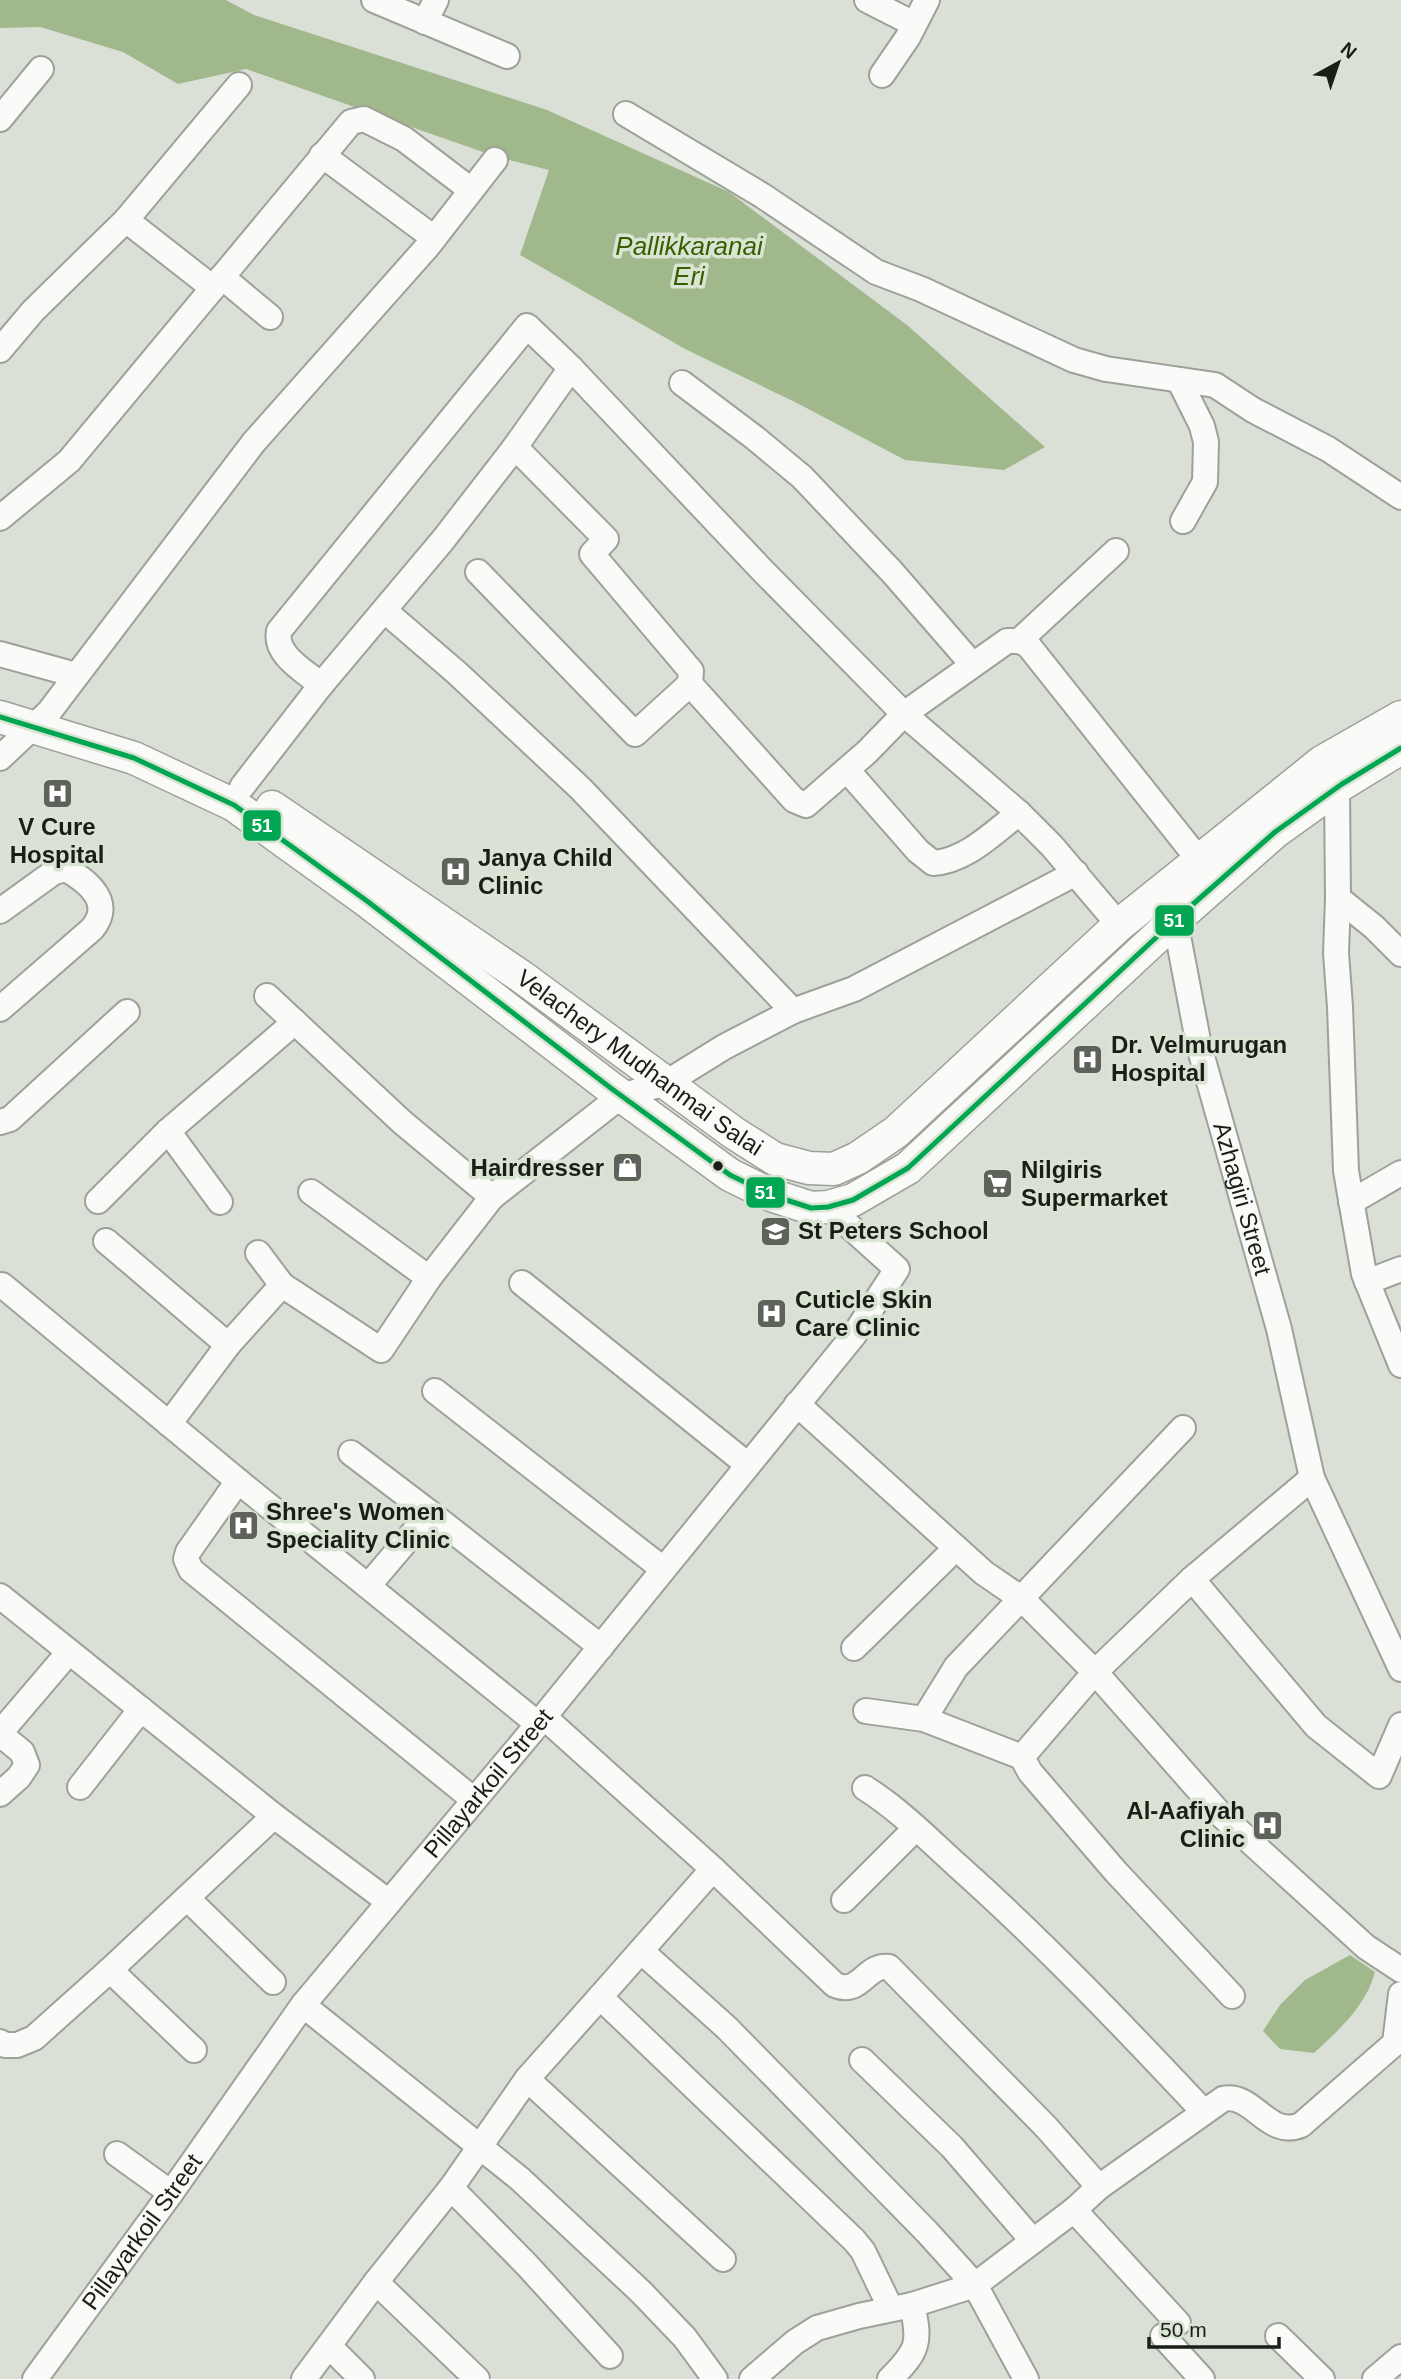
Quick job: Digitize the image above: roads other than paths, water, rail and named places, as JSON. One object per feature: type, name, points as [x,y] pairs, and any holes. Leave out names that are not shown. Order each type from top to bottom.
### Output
[{"type":"main road","name":"Velachery Mudhanmai Salai","points":[[0,697],[40,719],[134,758],[234,805],[367,901],[621,1096],[730,1175],[771,1195],[811,1208],[828,1208]]},
{"type":"main road","name":"Velachery Mudhanmai Salai","points":[[0,717],[40,719],[142,740],[243,787],[522,977],[734,1133],[775,1159],[809,1168],[834,1169],[858,1158],[895,1132],[1119,925],[1199,860],[1322,762],[1401,717]]},
{"type":"main road","points":[[828,1208],[853,1200],[908,1168],[1175,920],[1275,832],[1401,748]]},
{"type":"street","points":[[374,0],[430,11],[507,57]]},
{"type":"street","points":[[867,0],[915,24]]},
{"type":"street","points":[[882,75],[927,0]]},
{"type":"street","points":[[0,119],[41,69]]},
{"type":"street","points":[[0,350],[33,311],[126,220],[239,85]]},
{"type":"street","points":[[626,114],[764,196],[876,272],[921,289],[1074,360],[1106,369],[1215,385],[1253,410],[1328,449],[1401,497]]},
{"type":"street","points":[[0,518],[69,461],[351,122],[364,119],[404,139],[471,190]]},
{"type":"street","points":[[323,155],[434,238]]},
{"type":"street","points":[[0,758],[40,719],[254,442],[434,238],[495,160]]},
{"type":"street","points":[[126,220],[270,317]]},
{"type":"street","points":[[321,685],[281,651],[277,641],[279,631],[527,326],[571,368],[761,569],[904,714],[1019,813],[1052,846],[1119,925]]},
{"type":"street","points":[[243,787],[321,685],[385,611],[515,447],[571,368]]},
{"type":"street","points":[[1179,380],[1202,426],[1206,442],[1205,482],[1182,521]]},
{"type":"street","points":[[682,383],[802,477],[972,664]]},
{"type":"street","points":[[478,572],[635,734],[690,684],[691,671],[592,554],[606,539],[515,447]]},
{"type":"street","points":[[1019,641],[1116,551]]},
{"type":"street","points":[[385,611],[457,673],[579,788],[793,1011]]},
{"type":"street","points":[[690,684],[794,800],[806,805],[847,770],[904,714],[1007,641],[1019,641],[1028,645],[1199,860]]},
{"type":"street","points":[[0,654],[76,675]]},
{"type":"street","points":[[847,770],[918,851],[921,864],[947,862],[962,855],[1019,813]]},
{"type":"street","points":[[1337,789],[1336,953],[1346,1171],[1367,1282],[1401,1365]]},
{"type":"street","points":[[0,911],[54,872],[66,869],[78,875],[102,905],[101,919],[93,929],[0,1009]]},
{"type":"street","points":[[258,1253],[282,1285],[381,1350],[429,1278],[492,1197],[621,1096],[666,1083],[724,1047],[793,1011],[853,989],[1076,873]]},
{"type":"street","points":[[1338,898],[1374,927],[1401,954]]},
{"type":"street","name":"Azhagiri Street","points":[[1175,920],[1199,1046],[1279,1329],[1312,1478],[1401,1669]]},
{"type":"street","points":[[267,996],[402,1122],[492,1197]]},
{"type":"street","points":[[0,1122],[10,1119],[127,1012]]},
{"type":"street","points":[[98,1201],[168,1131],[295,1022]]},
{"type":"street","points":[[168,1131],[220,1202]]},
{"type":"street","points":[[1351,1202],[1401,1173]]},
{"type":"street","points":[[310,1192],[429,1278]]},
{"type":"street","name":"Pillayarkoil Street","points":[[35,2379],[303,2006],[601,1647],[854,1335],[897,1269],[828,1208]]},
{"type":"street","points":[[106,1241],[228,1345]]},
{"type":"street","points":[[1367,1282],[1401,1269]]},
{"type":"street","points":[[522,1283],[748,1465]]},
{"type":"street","points":[[2,1285],[368,1586],[541,1720],[713,1869],[835,1985],[844,1989],[852,1987],[875,1969],[881,1966],[890,1967],[1046,2127],[1099,2187]]},
{"type":"street","points":[[169,1424],[228,1345],[282,1285]]},
{"type":"street","points":[[435,1391],[663,1569]]},
{"type":"street","points":[[797,1404],[984,1573],[1022,1599],[1095,1672],[1221,1815],[1366,1947],[1401,1970]]},
{"type":"street","points":[[924,1719],[956,1667],[1184,1428]]},
{"type":"street","points":[[351,1453],[601,1647]]},
{"type":"street","points":[[1022,1757],[1095,1672],[1192,1580],[1312,1478]]},
{"type":"street","points":[[238,1481],[188,1552],[186,1559],[191,1570],[474,1800]]},
{"type":"street","points":[[368,1586],[430,1513]]},
{"type":"street","points":[[853,1648],[956,1548]]},
{"type":"street","points":[[1192,1580],[1316,1726],[1379,1776],[1401,1725]]},
{"type":"street","points":[[0,1596],[274,1816],[389,1902]]},
{"type":"street","points":[[0,1794],[19,1777],[27,1765],[22,1752],[0,1733],[69,1651]]},
{"type":"street","points":[[80,1787],[141,1709]]},
{"type":"street","points":[[866,1711],[924,1719],[1022,1757],[1030,1772],[1116,1872],[1232,1996]]},
{"type":"street","points":[[865,1788],[886,1801],[983,1888],[1083,1984],[1203,2111]]},
{"type":"street","points":[[0,2042],[16,2045],[34,2038],[274,1816]]},
{"type":"street","points":[[844,1900],[916,1828]]},
{"type":"street","points":[[304,2379],[451,2188],[527,2078],[713,1869]]},
{"type":"street","points":[[187,1898],[273,1983]]},
{"type":"street","points":[[640,1951],[727,2028],[898,2202],[975,2285],[1026,2379]]},
{"type":"street","points":[[110,1970],[194,2050]]},
{"type":"street","points":[[752,2379],[795,2342],[817,2328],[975,2285],[1074,2210],[1099,2187],[1223,2099],[1239,2100],[1279,2127],[1294,2128],[1301,2125],[1398,2045],[1401,1994]]},
{"type":"street","points":[[600,1997],[863,2251],[918,2331],[911,2356],[890,2379]]},
{"type":"street","points":[[303,2006],[520,2179],[641,2292],[685,2338],[715,2379]]},
{"type":"street","points":[[862,2060],[952,2147],[1033,2241]]},
{"type":"street","points":[[527,2078],[723,2259]]},
{"type":"street","points":[[117,2154],[171,2193]]},
{"type":"street","points":[[451,2188],[527,2265],[610,2356]]},
{"type":"street","points":[[1074,2210],[1170,2330],[1202,2379]]},
{"type":"street","points":[[376,2283],[477,2379]]},
{"type":"street","points":[[1278,2336],[1322,2379]]},
{"type":"street","points":[[329,2346],[362,2379]]},
{"type":"street","points":[[1375,2379],[1401,2357]]},
{"type":"water","name":"Pallikkaranai Eri","points":[[0,0],[226,0],[254,15],[547,110],[729,192],[907,325],[1045,447],[1004,470],[905,460],[797,403],[687,350],[520,255],[549,170],[497,157],[246,69],[178,84],[123,52],[40,27],[0,28]]},
{"type":"water","points":[[1350,1955],[1375,1972],[1358,2007],[1314,2053],[1280,2049],[1263,2031],[1280,2005],[1305,1980]]},
{"type":"place","name":"V Cure Hospital","points":[[57,793]]},
{"type":"place","name":"Janya Child Clinic","points":[[455,872]]},
{"type":"place","name":"Dr. Velmurugan Hospital","points":[[1088,1059]]},
{"type":"place","name":"Hairdresser","points":[[627,1168]]},
{"type":"place","name":"Nilgiris Supermarket","points":[[998,1184]]},
{"type":"place","name":"St Peters School","points":[[775,1231]]},
{"type":"place","name":"Cuticle Skin Care Clinic","points":[[772,1314]]},
{"type":"place","name":"Shree's Women Speciality Clinic","points":[[243,1526]]},
{"type":"place","name":"Al-Aafiyah Clinic","points":[[1268,1825]]}]
